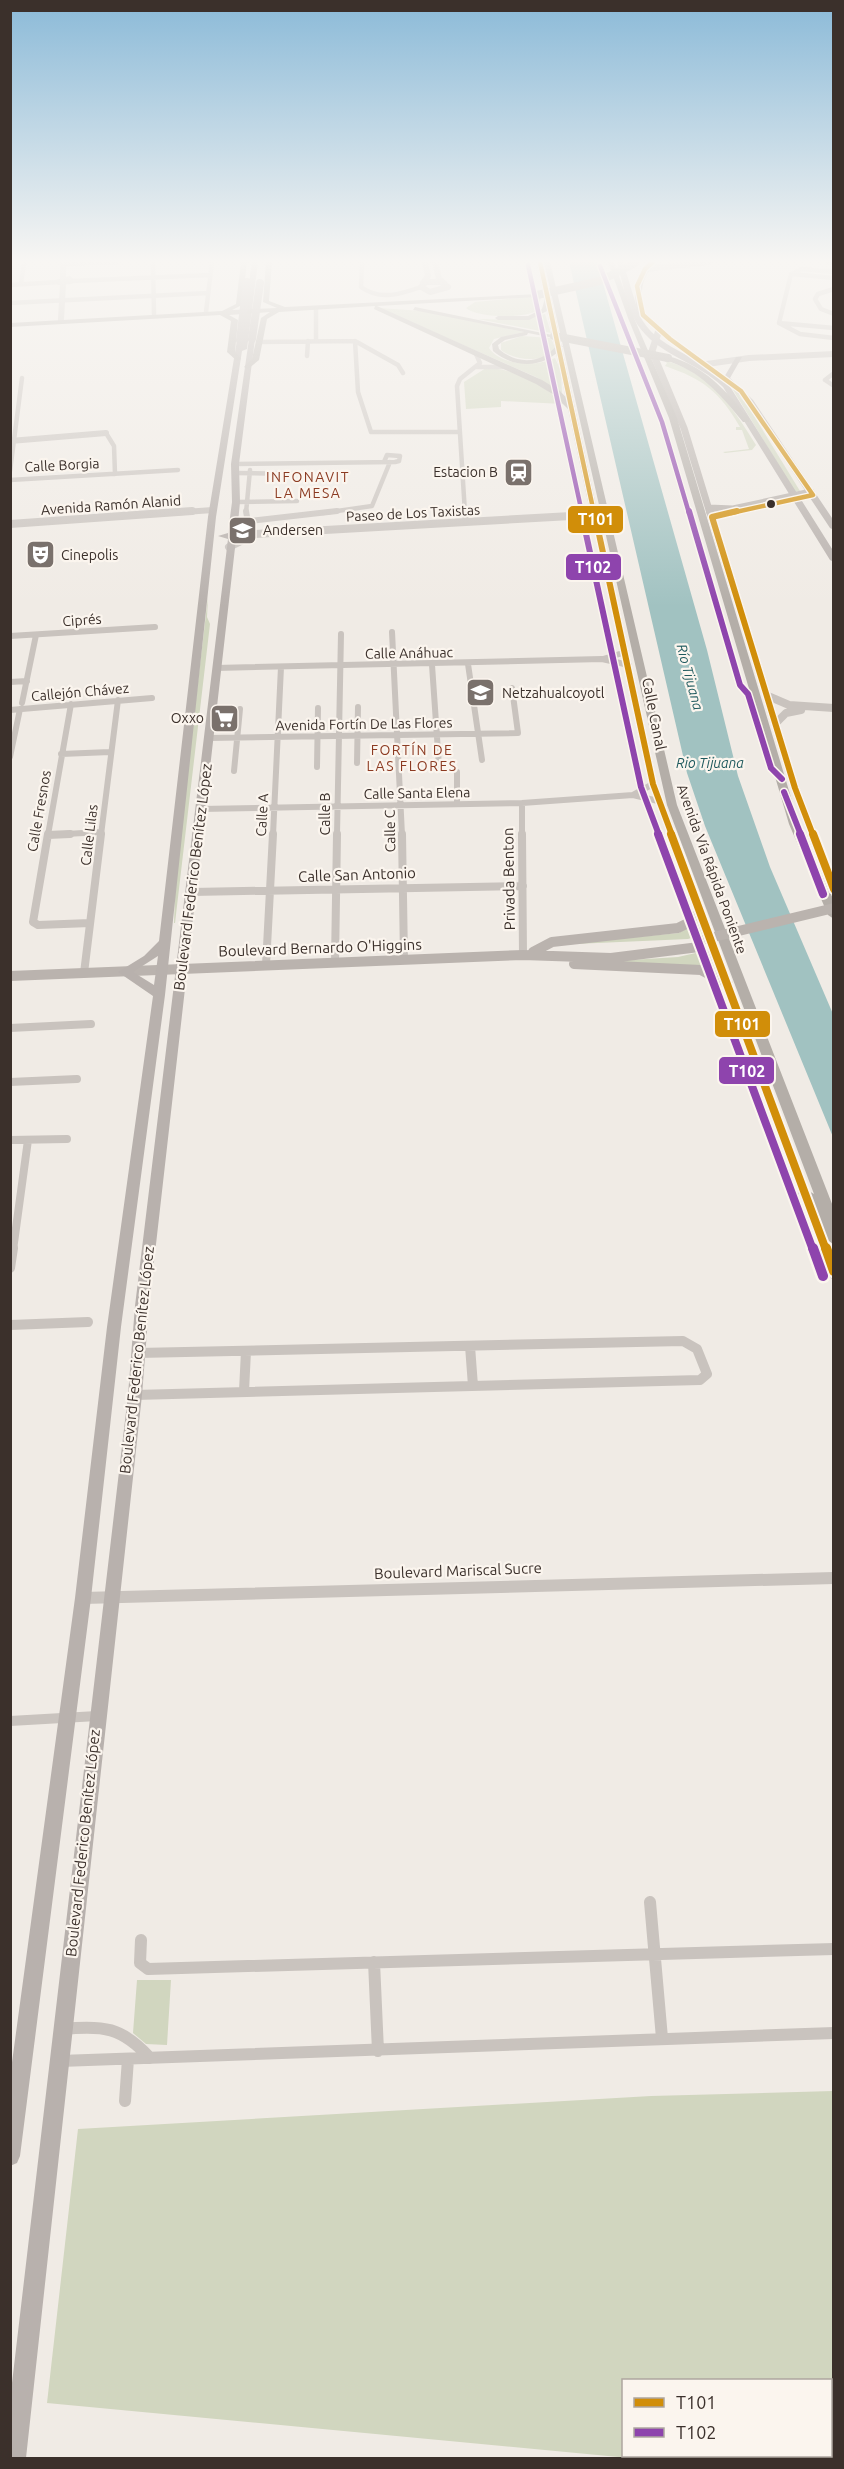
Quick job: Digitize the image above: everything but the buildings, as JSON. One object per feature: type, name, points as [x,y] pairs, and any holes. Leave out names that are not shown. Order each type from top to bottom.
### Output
[{"type":"highway","points":[[527,377],[548,387],[572,407]]},
{"type":"highway","name":"Avenida Vía Rápida Poniente","points":[[574,377],[625,606],[633,662],[672,806],[834,1228]]},
{"type":"highway","points":[[656,377],[673,418],[794,824],[834,915]]},
{"type":"highway","points":[[708,377],[746,420]]},
{"type":"highway","points":[[673,418],[678,423],[690,459],[694,464]]},
{"type":"highway","points":[[586,470],[589,467],[586,439],[588,437]]},
{"type":"highway","points":[[606,563],[625,606]]},
{"type":"highway","points":[[728,576],[726,580],[736,621],[735,627]]},
{"type":"highway","points":[[751,680],[759,688],[782,763],[790,770]]},
{"type":"highway","points":[[804,1193],[814,1201],[834,1249]]},
{"type":"main road","name":"Boulevard Federico Benítez López","points":[[10,2156],[116,1315],[159,995],[212,521],[222,509],[226,427],[234,377]]},
{"type":"main road","name":"Boulevard Federico Benítez López","points":[[15,2458],[227,579],[230,531],[236,502],[235,470],[247,377]]},
{"type":"main road","points":[[566,377],[606,563]]},
{"type":"main road","points":[[662,377],[683,428],[712,517],[728,576],[777,722],[790,770],[823,866],[834,890]]},
{"type":"main road","points":[[716,377],[726,386],[834,560]]},
{"type":"main road","points":[[726,378],[750,402],[834,528]]},
{"type":"main road","points":[[226,427],[232,429],[235,470],[222,509],[229,519],[230,531],[224,554],[228,560]]},
{"type":"main road","points":[[709,508],[733,508],[812,494]]},
{"type":"main road","points":[[712,517],[794,497]]},
{"type":"main road","points":[[212,521],[217,524],[220,536],[230,531],[250,531]]},
{"type":"main road","name":"Calle Canal","points":[[606,563],[626,652],[633,662],[642,734],[658,801],[834,1272]]},
{"type":"main road","points":[[207,577],[219,581],[227,579]]},
{"type":"main road","points":[[823,866],[834,874]]},
{"type":"main road","name":"Boulevard Bernardo O'Higgins","points":[[698,944],[834,908]]},
{"type":"main road","points":[[530,954],[540,946],[552,942],[678,928],[690,922],[700,912]]},
{"type":"main road","name":"Boulevard Bernardo O'Higgins","points":[[10,976],[530,954],[643,955],[834,915]]},
{"type":"main road","points":[[159,995],[124,972],[148,959],[164,943]]},
{"type":"main road","points":[[530,954],[570,964],[701,970],[728,984]]},
{"type":"street","points":[[357,377],[358,392],[371,432],[460,432]]},
{"type":"street","points":[[464,377],[458,382],[466,522]]},
{"type":"street","points":[[10,471],[22,378]]},
{"type":"street","points":[[13,440],[106,433],[114,446],[116,474]]},
{"type":"street","points":[[230,531],[250,531],[370,507],[387,462],[250,464],[235,470]]},
{"type":"street","points":[[250,464],[247,502],[250,531]]},
{"type":"street","name":"Calle Borgia","points":[[10,480],[178,470]]},
{"type":"street","points":[[235,470],[249,474],[294,474]]},
{"type":"street","points":[[236,502],[297,501]]},
{"type":"street","name":"Paseo de Los Taxistas","points":[[572,516],[592,506]]},
{"type":"street","name":"Avenida Ramón Alanid","points":[[10,524],[222,509]]},
{"type":"street","name":"Paseo de Los Taxistas","points":[[229,547],[250,531],[572,516],[596,522]]},
{"type":"street","name":"Ciprés","points":[[10,636],[155,627]]},
{"type":"street","name":"Calle C","points":[[392,632],[402,805],[404,959]]},
{"type":"street","points":[[339,666],[341,634]]},
{"type":"street","points":[[10,757],[36,635]]},
{"type":"street","name":"Calle Anáhuac","points":[[602,659],[626,652]]},
{"type":"street","name":"Calle Anáhuac","points":[[216,668],[394,666],[602,659],[633,662]]},
{"type":"street","points":[[468,664],[482,760]]},
{"type":"street","points":[[432,665],[439,766]]},
{"type":"street","name":"Calle B","points":[[335,962],[338,890],[339,666]]},
{"type":"street","name":"Calle A","points":[[266,965],[281,667]]},
{"type":"street","points":[[10,682],[27,681]]},
{"type":"street","name":"Avenida Fortín De Las Flores","points":[[209,738],[518,733],[512,688]]},
{"type":"street","points":[[768,696],[782,704],[834,708]]},
{"type":"street","name":"Callejón Chávez","points":[[10,710],[21,706],[71,705],[152,698]]},
{"type":"street","name":"Calle Lilas","points":[[84,973],[118,700]]},
{"type":"street","name":"Calle Fresnos","points":[[71,705],[33,922],[38,926],[90,923]]},
{"type":"street","points":[[357,763],[358,707]]},
{"type":"street","points":[[317,767],[318,708]]},
{"type":"street","points":[[777,722],[786,713],[813,708]]},
{"type":"street","points":[[234,771],[240,710]]},
{"type":"street","points":[[61,754],[111,752]]},
{"type":"street","points":[[457,772],[457,804]]},
{"type":"street","name":"Calle Santa Elena","points":[[633,795],[653,784]]},
{"type":"street","name":"Calle Santa Elena","points":[[201,809],[522,803],[633,795],[658,801]]},
{"type":"street","name":"Privada Benton","points":[[522,803],[523,886],[530,954]]},
{"type":"street","points":[[48,835],[101,832]]},
{"type":"street","name":"Calle San Antonio","points":[[192,892],[523,886]]},
{"type":"street","points":[[10,1028],[91,1024]]},
{"type":"street","points":[[10,1082],[77,1079]]},
{"type":"street","points":[[10,1140],[67,1139]]},
{"type":"street","points":[[10,1268],[28,1140]]},
{"type":"street","points":[[10,1325],[88,1322]]},
{"type":"street","points":[[135,1395],[700,1380],[707,1374],[697,1348],[683,1341],[138,1353]]},
{"type":"street","points":[[470,1346],[473,1386]]},
{"type":"street","points":[[244,1391],[246,1351]]},
{"type":"street","name":"Boulevard Mariscal Sucre","points":[[82,1598],[834,1578]]},
{"type":"street","points":[[10,1721],[97,1716]]},
{"type":"street","points":[[650,1902],[662,2038]]},
{"type":"street","points":[[141,1941],[140,1963],[148,1969],[834,1949]]},
{"type":"street","points":[[374,1962],[378,2051]]},
{"type":"street","points":[[63,2029],[106,2027],[118,2030],[139,2045],[150,2058]]},
{"type":"street","points":[[60,2061],[834,2033]]},
{"type":"street","points":[[125,2101],[128,2059]]},
{"type":"green space","points":[[472,377],[526,377],[563,404],[501,401],[501,407],[466,409],[464,382]]},
{"type":"green space","points":[[536,377],[561,377],[562,393]]},
{"type":"green space","points":[[692,377],[700,377],[718,392],[728,404],[756,445],[752,450],[723,452],[749,449],[742,430],[736,430],[736,427],[740,427],[725,404]]},
{"type":"green space","points":[[730,385],[748,406],[800,491],[795,492]]},
{"type":"green space","points":[[208,597],[207,617],[210,624],[174,923],[176,868]]},
{"type":"green space","points":[[698,921],[703,934],[688,939],[552,945],[679,933]]},
{"type":"green space","points":[[709,950],[719,976],[614,961],[678,957]]},
{"type":"green space","points":[[137,1980],[171,1980],[167,2045],[146,2044],[133,2033]]},
{"type":"green space","points":[[833,2091],[833,2458],[629,2458],[47,2403],[78,2129],[651,2096]]},
{"type":"water","name":"Rio Tijuana","points":[[596,377],[630,377],[707,650],[738,776],[770,867],[833,1014],[833,1137],[705,826],[687,773]]},
{"type":"transit line","name":"T102","points":[[552,377],[641,787],[823,1276]]},
{"type":"transit line","name":"T101","points":[[565,377],[653,784],[834,1271]]},
{"type":"transit line","name":"T102","points":[[644,377],[662,422],[740,685],[748,694],[771,768],[782,779]]},
{"type":"transit line","name":"T101","points":[[722,377],[741,391],[813,495],[712,517],[795,788],[834,889]]},
{"type":"transit line","name":"T102","points":[[784,792],[823,894]]},
{"type":"place","name":"Estacion B","points":[[519,472]]},
{"type":"place","name":"Andersen","points":[[242,530]]},
{"type":"place","name":"Cinepolis","points":[[40,555]]},
{"type":"place","name":"Netzahualcoyotl","points":[[481,693]]},
{"type":"place","name":"Oxxo","points":[[225,718]]},
{"type":"district","name":"INFONAVIT LA MESA","points":[[308,486]]},
{"type":"district","name":"FORTÍN DE LAS FLORES","points":[[412,758]]},
{"type":"water label","name":"Río Tijuana","points":[[690,677]]}]
